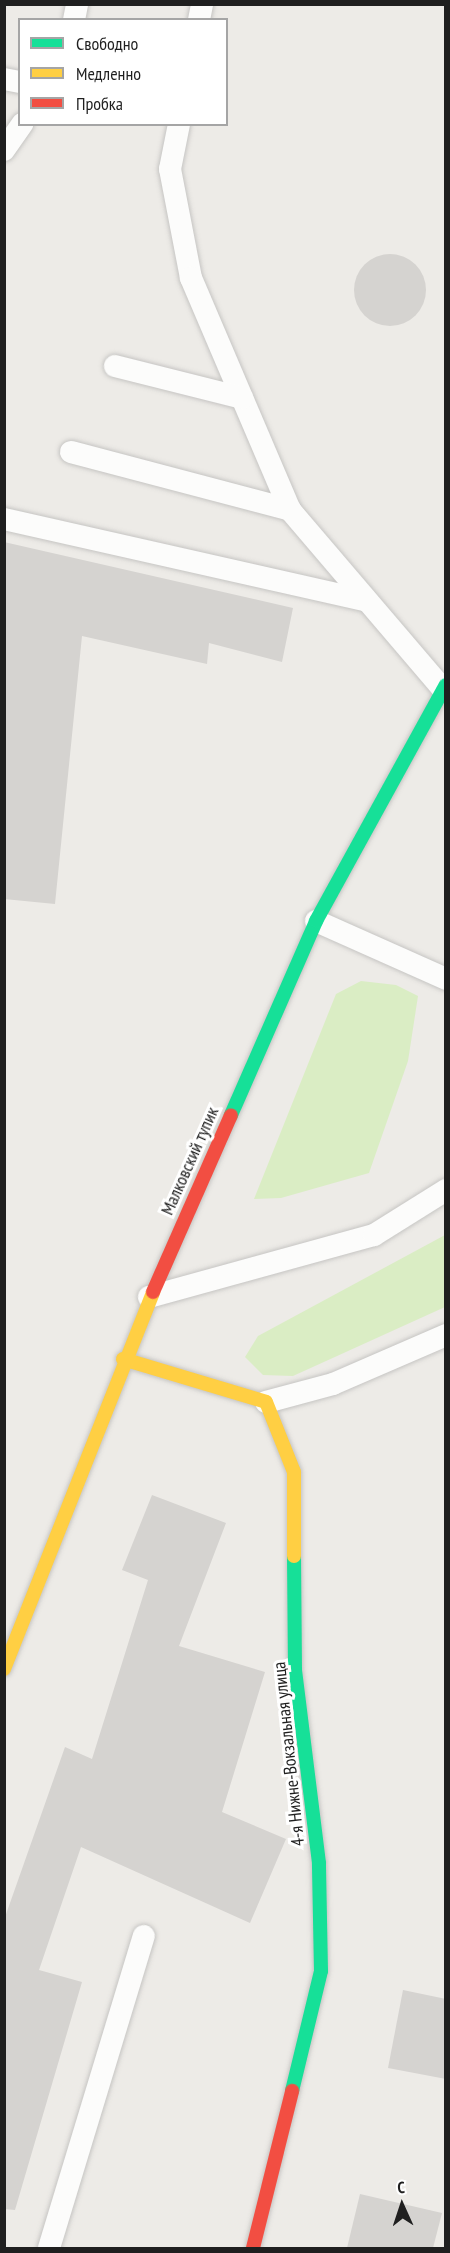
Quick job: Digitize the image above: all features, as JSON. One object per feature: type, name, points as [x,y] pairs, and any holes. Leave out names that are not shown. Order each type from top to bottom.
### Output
[{"type":"street","name":"Малковский тупик","points":[[4,1670],[123,1359],[316,921],[444,686]]},
{"type":"street","points":[[123,1359],[266,1402]]},
{"type":"street","name":"4-я Нижне-Вокзальная улица","points":[[253,2248],[321,1971],[319,1863],[295,1670],[294,1472],[266,1402]]},
{"type":"lane","points":[[4,150],[21,126]]},
{"type":"lane","points":[[179,126],[170,170],[190,279],[290,510],[364,600],[444,686]]},
{"type":"lane","points":[[115,366],[242,398]]},
{"type":"lane","points":[[71,452],[290,510]]},
{"type":"lane","points":[[4,519],[364,600]]},
{"type":"lane","points":[[316,921],[446,979]]},
{"type":"lane","points":[[149,1297],[374,1235],[446,1190]]},
{"type":"lane","points":[[266,1402],[333,1384],[446,1335]]},
{"type":"lane","points":[[50,2248],[144,1936]]},
{"type":"green space","points":[[361,981],[396,985],[418,996],[408,1061],[369,1173],[281,1198],[254,1199],[336,994]]},
{"type":"green space","points":[[445,1235],[445,1307],[293,1376],[263,1375],[245,1357],[258,1336]]},
{"type":"building","points":[[390,254],[404,257],[416,264],[423,276],[426,290],[423,304],[416,316],[404,323],[390,326],[376,323],[364,316],[357,304],[354,290],[357,276],[364,264],[376,257]]},
{"type":"building","points":[[4,542],[293,608],[282,662],[209,643],[207,664],[82,636],[55,904],[4,899]]},
{"type":"building","points":[[152,1495],[226,1523],[179,1646],[265,1672],[222,1812],[286,1839],[250,1923],[81,1847],[39,1970],[82,1982],[15,2210],[4,2209],[4,1920],[65,1747],[92,1759],[148,1580],[122,1570]]},
{"type":"building","points":[[403,1990],[446,1999],[446,2079],[388,2068]]},
{"type":"building","points":[[360,2194],[442,2213],[433,2248],[347,2248]]},
{"type":"traffic: fast","points":[[231,1115],[316,921],[446,685]]},
{"type":"traffic: fast","points":[[292,2091],[321,1971],[319,1863],[295,1670],[294,1556]]},
{"type":"traffic: slow","points":[[4,1669],[153,1292]]},
{"type":"traffic: slow","points":[[123,1359],[266,1402],[294,1472],[294,1556]]},
{"type":"traffic: jam","points":[[153,1292],[231,1115]]},
{"type":"traffic: jam","points":[[253,2248],[292,2091]]}]
